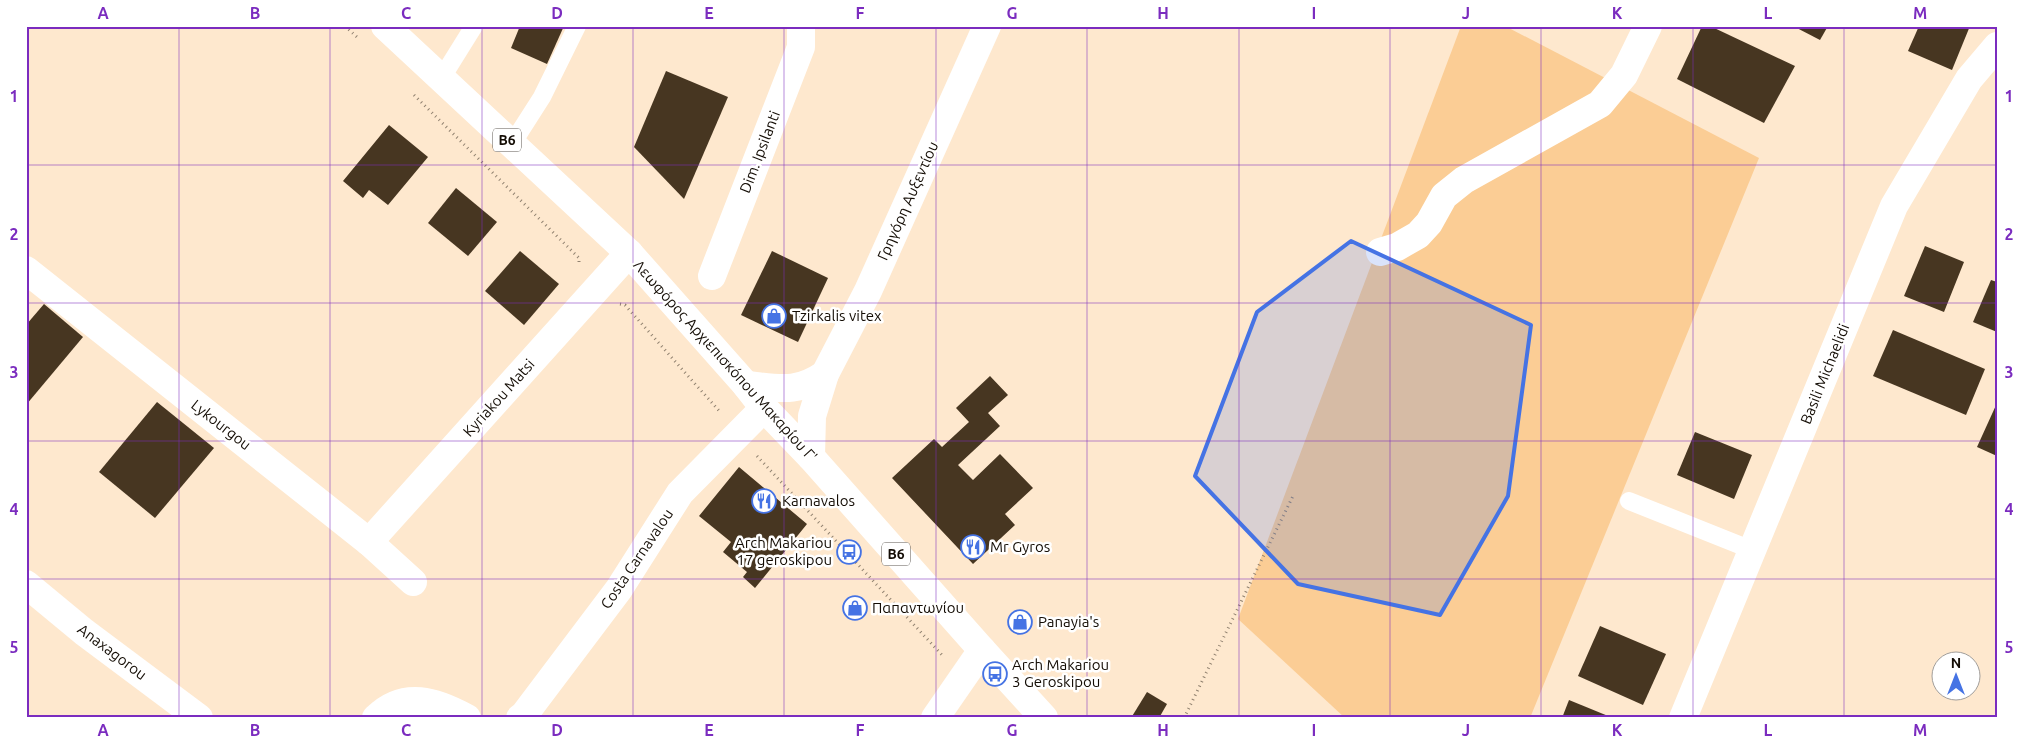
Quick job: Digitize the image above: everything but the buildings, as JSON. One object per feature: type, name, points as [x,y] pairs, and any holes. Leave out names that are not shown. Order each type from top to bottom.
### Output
[{"type":"street","name":"Λεωφόρος Αρχιεπισκόπου Μακαρίου Γ'","points":[[385,26],[629,253],[746,385],[764,408],[811,457],[1044,718]]},
{"type":"street","name":"Dim. Ipsilanti","points":[[712,276],[801,47],[801,26]]},
{"type":"street","name":"Γρηγόρη Αυξεντίου","points":[[811,457],[812,416],[825,374],[868,291],[987,26]]},
{"type":"street","points":[[1380,252],[1397,247],[1418,235],[1429,222],[1444,196],[1464,180],[1600,104],[1624,75],[1648,26]]},
{"type":"street","name":"Basili Michaelidi","points":[[1683,718],[1894,206],[1969,79],[1997,46]]},
{"type":"street","name":"Kyriakou Matsi","points":[[369,542],[629,253]]},
{"type":"street","name":"Lykourgou","points":[[26,270],[369,542],[413,582]]},
{"type":"street","points":[[746,385],[795,388],[809,385],[825,374]]},
{"type":"street","name":"Costa Carnavalou","points":[[520,718],[619,589],[680,493],[764,408]]},
{"type":"street","name":"Anaxagorou","points":[[26,584],[84,632],[199,718]]},
{"type":"street","points":[[935,718],[982,650]]},
{"type":"street","points":[[376,718],[392,705],[416,699],[444,706],[467,718]]},
{"type":"lane","points":[[441,79],[474,26]]},
{"type":"lane","points":[[512,144],[542,97],[576,26]]},
{"type":"lane","points":[[1629,501],[1752,550]]},
{"type":"path","points":[[345,26],[365,44]]},
{"type":"path","points":[[412,93],[422,106],[579,258],[579,268],[614,303],[625,306],[718,409],[738,435],[963,678]]},
{"type":"path","points":[[1184,718],[1293,496]]},
{"type":"highlighted area","points":[[1351,241],[1531,325],[1508,496],[1440,615],[1298,584],[1195,476],[1257,312]]},
{"type":"shaded area","points":[[1461,26],[1505,26],[1759,158],[1530,718],[1345,718],[1238,619]]},
{"type":"place","name":"Tzirkalis vitex","points":[[774,316]]},
{"type":"place","name":"Karnavalos","points":[[764,501]]},
{"type":"place","name":"Mr Gyros","points":[[973,547]]},
{"type":"place","name":"Arch Makariou 17 geroskipou","points":[[849,552]]},
{"type":"place","name":"Παπαντωνίου","points":[[855,608]]},
{"type":"place","name":"Panayia's","points":[[1020,622]]},
{"type":"place","name":"Arch Makariou 3 Geroskipou","points":[[995,674]]}]
